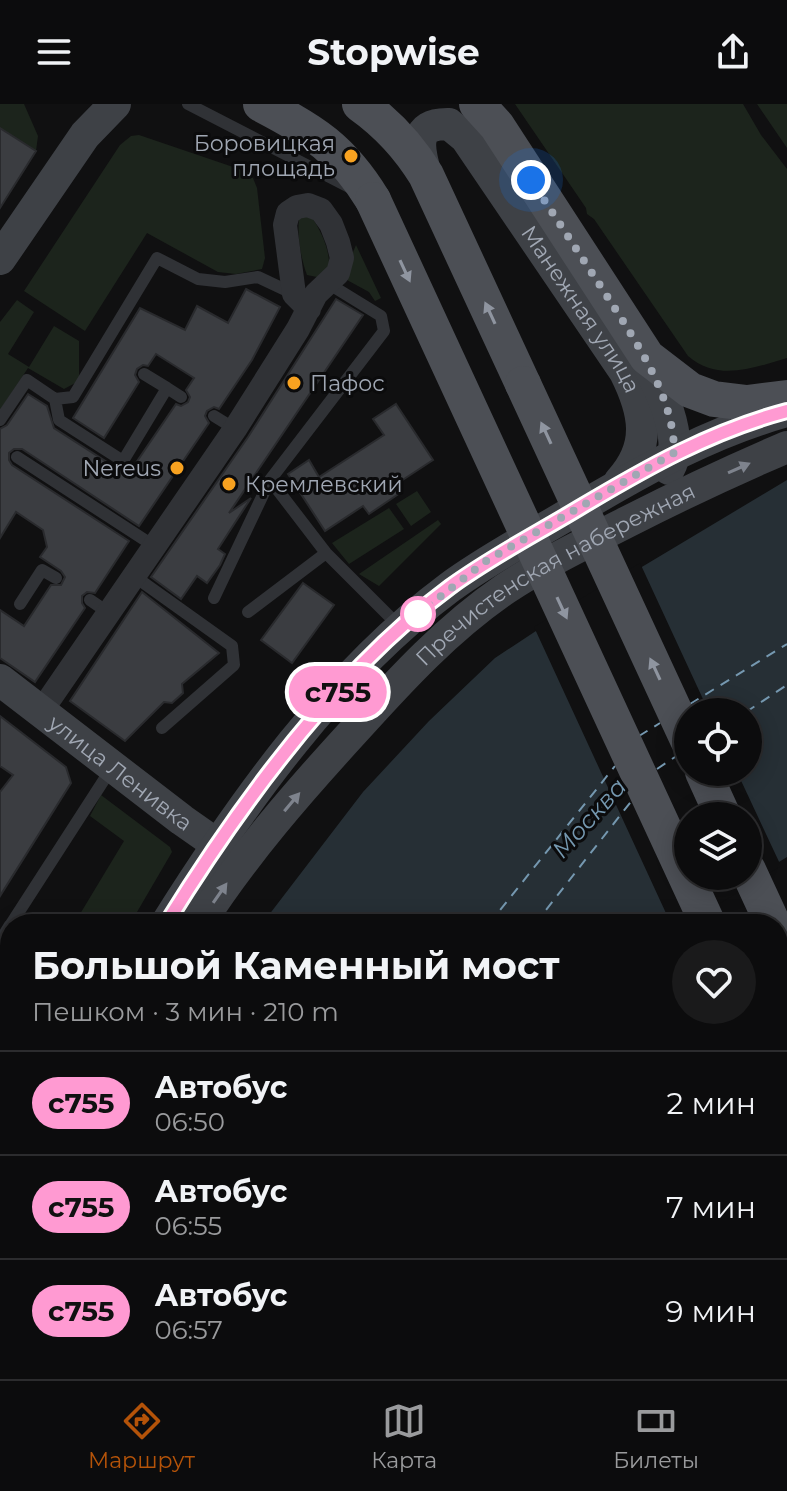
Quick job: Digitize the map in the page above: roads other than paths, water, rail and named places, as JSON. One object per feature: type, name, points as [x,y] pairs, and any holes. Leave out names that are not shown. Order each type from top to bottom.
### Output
[{"type":"main road","points":[[261,104],[333,147],[356,172],[373,200],[703,914]]},
{"type":"main road","points":[[360,104],[410,149],[426,175],[674,710]]},
{"type":"main road","points":[[1,257],[85,135],[109,106]]},
{"type":"main road","points":[[426,175],[420,151],[423,132],[430,127],[463,118],[497,126],[514,153]]},
{"type":"main road","name":"Манежная улица","points":[[463,118],[625,372],[634,391],[642,422],[640,450],[634,464],[612,489]]},
{"type":"main road","name":"Манежная улица","points":[[514,153],[635,341],[669,416],[675,434],[674,453]]},
{"type":"main road","name":"Манежная улица","points":[[635,341],[662,369],[702,395],[726,402],[747,403],[787,398]]},
{"type":"main road","name":"Пречистенская набережная","points":[[203,914],[229,853],[295,742],[334,696],[401,628],[486,561],[674,453],[713,435],[787,411]]},
{"type":"main road","name":"Пречистенская набережная","points":[[175,914],[229,853],[323,764],[401,678],[465,618],[503,590],[568,551],[697,487],[787,447]]},
{"type":"main road","points":[[568,551],[655,485],[672,464],[674,453]]},
{"type":"main road","name":"улица Ленивка","points":[[0,680],[229,853]]},
{"type":"main road","points":[[757,890],[767,914]]},
{"type":"street","points":[[42,710],[100,606],[134,576],[154,546],[224,422],[301,302],[329,284],[338,273],[342,258],[331,224],[321,210],[308,205],[288,213],[285,225],[301,302]]},
{"type":"lane","points":[[188,104],[373,200]]},
{"type":"lane","points":[[497,104],[514,153]]},
{"type":"lane","points":[[0,420],[27,380],[55,399],[73,397],[107,352],[157,258],[198,279],[225,282],[258,277],[301,302]]},
{"type":"lane","points":[[214,598],[270,480],[384,331],[381,316],[329,284]]},
{"type":"lane","points":[[144,374],[181,397]]},
{"type":"lane","points":[[55,399],[59,420],[123,461],[167,388]]},
{"type":"lane","points":[[17,457],[154,546]]},
{"type":"lane","points":[[270,480],[326,553],[401,628]]},
{"type":"lane","points":[[248,612],[326,553]]},
{"type":"lane","points":[[20,604],[42,570],[56,578]]},
{"type":"lane","points":[[134,576],[232,646],[234,665],[162,728]]},
{"type":"lane","points":[[18,914],[114,766]]},
{"type":"water","name":"Москва","points":[[787,480],[787,857],[762,873],[762,802],[674,802],[674,890],[734,890],[695,914],[270,914],[363,792],[429,721],[495,658]]},
{"type":"place","name":"Боровицкая площадь","points":[[351,156]]},
{"type":"place","name":"Пафос","points":[[294,383]]},
{"type":"place","name":"Nereus","points":[[177,468]]},
{"type":"place","name":"Кремлевский","points":[[229,484]]}]
